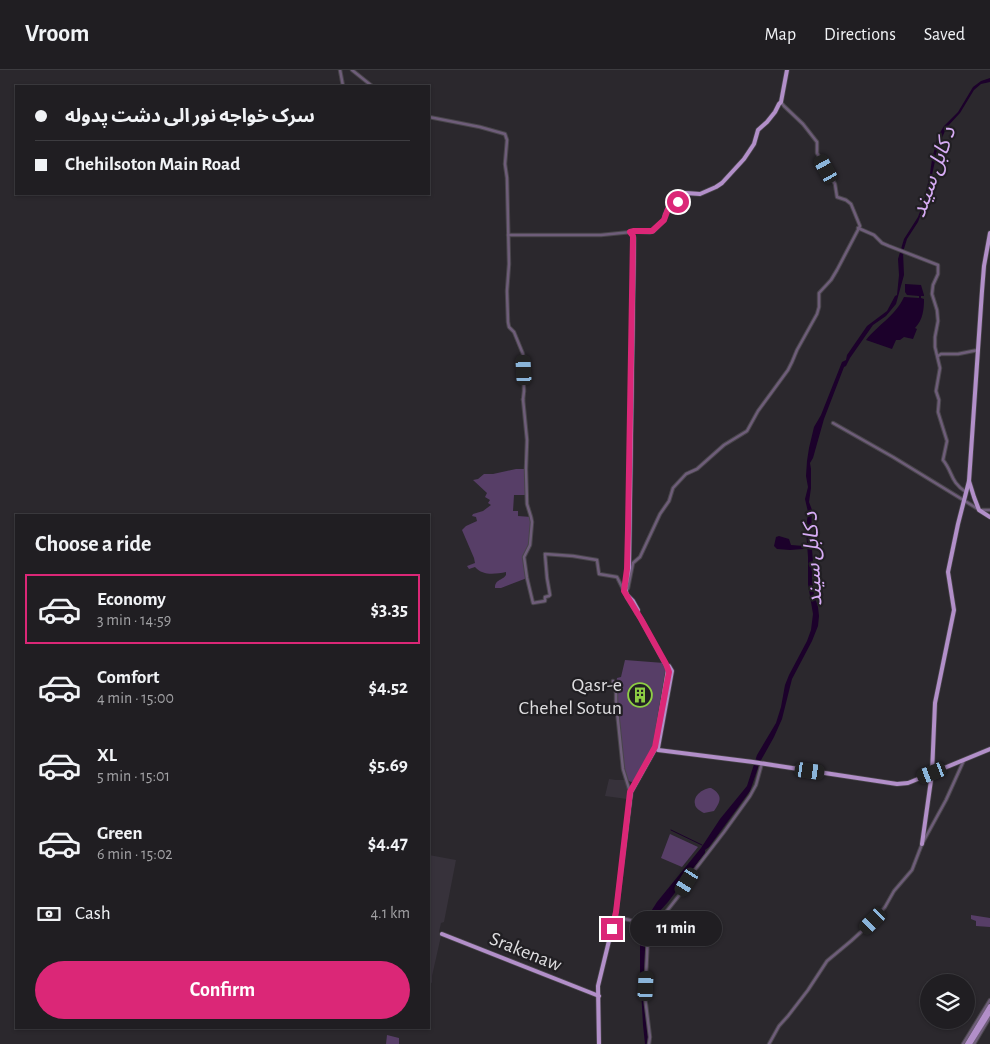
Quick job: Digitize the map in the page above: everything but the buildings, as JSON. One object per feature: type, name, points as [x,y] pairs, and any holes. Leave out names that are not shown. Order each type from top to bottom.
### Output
[{"type":"main road","points":[[613,929],[617,917],[633,791],[656,750],[668,669],[625,591],[628,544],[632,234],[634,231],[652,231],[664,220],[668,209],[677,205],[676,194],[700,194],[722,183],[744,159],[754,144],[758,130],[767,122],[781,102],[787,70]]},
{"type":"main road","points":[[922,844],[932,773],[934,703],[954,610],[948,572],[969,481],[984,266],[990,233]]},
{"type":"main road","points":[[969,481],[980,510],[990,517]]},
{"type":"main road","points":[[656,750],[754,762],[899,784],[908,783],[990,749]]},
{"type":"main road","points":[[600,1044],[599,986],[616,912],[631,789],[656,750]]},
{"type":"main road","name":"Srakenaw","points":[[442,934],[598,996]]},
{"type":"main road","points":[[968,1044],[990,1006]]},
{"type":"main road","points":[[968,1044],[990,1012]]},
{"type":"street","points":[[340,70],[343,85]]},
{"type":"street","points":[[352,70],[371,85]]},
{"type":"street","points":[[430,117],[480,127],[504,134],[507,140],[505,164],[509,264],[507,291],[508,322],[523,354],[523,398],[527,440],[526,504],[532,522],[530,545],[524,557],[533,603],[545,601],[545,597],[550,596],[545,554],[597,560],[599,574],[617,577],[625,591],[628,589],[633,563],[640,557],[660,514],[669,502],[673,488],[686,474],[697,469],[724,445],[745,432],[788,370],[817,314],[819,293],[837,270],[860,224],[851,204],[837,197],[835,184],[818,153],[817,142],[803,124],[781,102]]},
{"type":"street","points":[[858,228],[874,235],[882,243],[937,265],[938,274],[933,285],[932,294],[938,321],[934,341],[940,368],[936,387],[939,400],[938,412],[947,441],[943,460],[954,482],[960,489],[966,492]]},
{"type":"street","points":[[508,235],[632,234]]},
{"type":"street","points":[[938,356],[941,354],[961,354],[978,350]]},
{"type":"street","points":[[522,408],[523,398]]},
{"type":"street","points":[[833,423],[980,510],[990,510]]},
{"type":"street","points":[[614,680],[623,769],[631,789]]},
{"type":"street","points":[[769,1044],[779,1026],[808,990],[829,958],[863,931],[912,870],[922,844],[946,800],[965,759]]},
{"type":"street","points":[[617,917],[649,925],[663,917],[694,871],[750,796],[756,785],[761,763]]},
{"type":"street","points":[[649,925],[646,997],[649,1044]]},
{"type":"street","points":[[968,1044],[990,1000]]},
{"type":"street","points":[[968,1044],[990,1017]]},
{"type":"shaded area","points":[[526,469],[527,495],[514,495],[513,511],[518,511],[518,516],[531,517],[530,545],[524,558],[527,578],[501,588],[495,588],[496,583],[506,575],[506,572],[489,574],[475,567],[469,569],[467,566],[475,563],[462,530],[477,521],[476,517],[472,516],[473,514],[483,511],[491,505],[488,503],[490,500],[485,497],[487,493],[473,480],[478,479],[484,474]]},
{"type":"shaded area","points":[[625,660],[664,663],[668,670],[654,747],[635,781],[631,782],[627,780],[624,772],[616,697],[618,688],[616,688],[617,678],[621,677]]},
{"type":"shaded area","points":[[609,779],[625,780],[628,787],[627,799],[605,796]]},
{"type":"shaded area","points":[[711,788],[718,793],[720,798],[714,811],[704,813],[696,807],[695,801],[697,795],[705,789]]},
{"type":"shaded area","points":[[670,834],[698,847],[682,867],[661,858]]},
{"type":"shaded area","points":[[430,855],[456,860],[444,922],[441,923],[439,932],[441,936],[432,983],[430,982]]},
{"type":"shaded area","points":[[971,915],[990,918],[990,927],[976,926],[976,921],[971,919]]},
{"type":"shaded area","points":[[387,1035],[399,1038],[399,1044],[386,1044]]},
{"type":"water","name":"د کابل سيند","points":[[990,78],[990,82],[981,84],[974,90],[960,113],[945,131],[935,161],[927,198],[918,222],[907,239],[903,252],[904,275],[896,304],[886,316],[873,325],[844,367],[824,419],[810,463],[811,488],[809,502],[812,510],[812,578],[818,607],[818,626],[792,679],[782,719],[760,762],[750,791],[668,902],[650,922],[645,932],[645,1004],[649,1044],[645,1044],[640,970],[640,942],[643,924],[657,902],[701,848],[720,819],[747,786],[757,755],[776,723],[789,675],[811,630],[813,614],[808,584],[806,530],[808,512],[805,499],[808,487],[806,476],[807,461],[814,427],[821,415],[842,362],[846,360],[847,355],[867,326],[887,311],[897,295],[898,259],[904,239],[918,217],[924,201],[938,136],[944,126],[958,112],[973,87],[981,81]]},
{"type":"water","points":[[905,284],[921,285],[924,295],[921,298],[924,299],[924,307],[920,322],[915,328],[917,329],[913,339],[904,337],[896,340],[892,349],[866,340],[891,315],[904,297],[919,298],[919,296],[907,295]]},
{"type":"water","points":[[776,537],[789,539],[791,545],[804,546],[805,548],[777,549],[774,546]]},
{"type":"waterway","points":[[671,830],[702,845]]},
{"type":"place","name":"Qasr-e Chehel Sotun","points":[[640,695]]},
{"type":"route","points":[[612,929],[616,912],[630,792],[654,751],[669,672],[624,591],[627,569],[633,236],[630,232],[652,231],[664,220],[669,207],[677,205],[678,202]]}]
